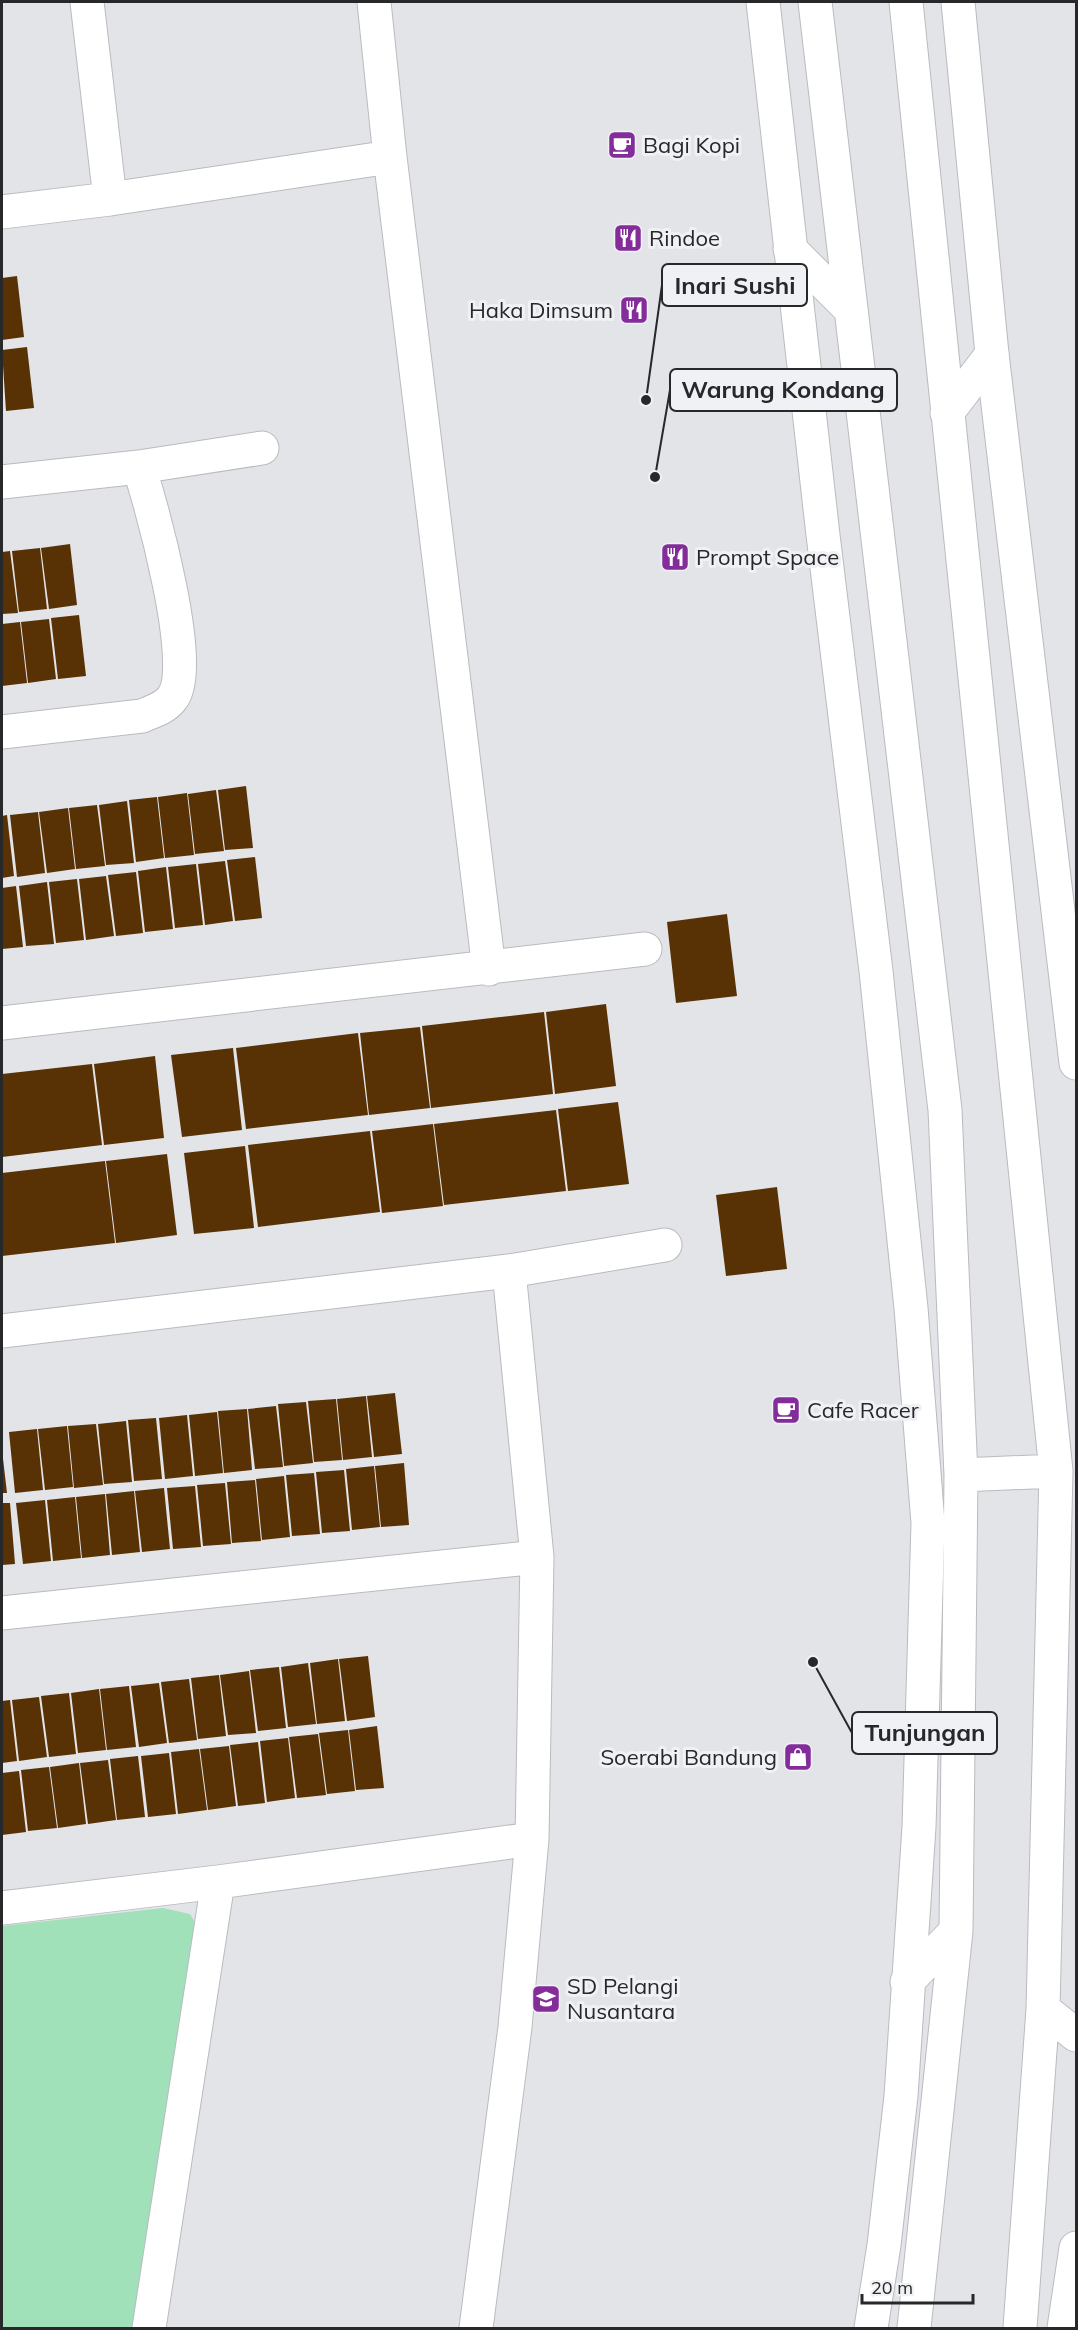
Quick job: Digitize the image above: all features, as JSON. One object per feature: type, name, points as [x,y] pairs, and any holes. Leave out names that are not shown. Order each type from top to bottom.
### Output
[{"type":"street","points":[[87,2],[110,199]]},
{"type":"street","points":[[374,2],[390,156],[489,969]]},
{"type":"street","points":[[764,2],[790,249],[876,971],[910,1308],[928,1523],[919,1827],[900,2107],[884,2245],[871,2328]]},
{"type":"street","points":[[815,2],[945,1110],[961,1475],[956,1931],[914,2328]]},
{"type":"street","points":[[906,2],[1056,1471],[1043,2009],[1020,2328]]},
{"type":"street","points":[[958,2],[992,354],[1077,1063]]},
{"type":"street","points":[[2,212],[110,199],[390,156]]},
{"type":"street","points":[[790,249],[851,310]]},
{"type":"street","points":[[947,413],[992,354]]},
{"type":"street","points":[[2,482],[139,467],[262,448]]},
{"type":"street","points":[[2,732],[142,716],[162,708],[173,698],[180,682],[181,660],[171,598],[149,499],[139,467]]},
{"type":"street","points":[[2,1023],[489,969],[645,949]]},
{"type":"street","points":[[2,1331],[509,1270],[665,1245]]},
{"type":"street","points":[[476,2328],[516,2027],[532,1839],[537,1557],[509,1270]]},
{"type":"street","points":[[961,1475],[1056,1471]]},
{"type":"street","points":[[2,1613],[537,1557]]},
{"type":"street","points":[[2,1908],[218,1882],[532,1839]]},
{"type":"street","points":[[149,2328],[218,1882]]},
{"type":"street","points":[[907,1982],[956,1931]]},
{"type":"street","points":[[1043,2009],[1077,2035]]},
{"type":"street","points":[[1064,2328],[1077,2248]]},
{"type":"green space","points":[[163,1908],[190,1914],[206,1940],[152,2328],[2,2328],[2,1926]]},
{"type":"building","points":[[17,276],[24,337],[2,340],[2,278]]},
{"type":"building","points":[[27,347],[34,408],[6,411],[2,350]]},
{"type":"building","points":[[70,544],[77,605],[49,609],[41,548]]},
{"type":"building","points":[[40,548],[47,609],[19,612],[12,551]]},
{"type":"building","points":[[10,551],[18,613],[2,614],[2,552]]},
{"type":"building","points":[[79,615],[86,676],[58,679],[51,618]]},
{"type":"building","points":[[49,619],[56,679],[28,683],[21,622]]},
{"type":"building","points":[[20,622],[27,683],[2,686],[2,624]]},
{"type":"building","points":[[246,786],[253,848],[225,850],[218,790]]},
{"type":"building","points":[[216,790],[224,851],[195,854],[188,794]]},
{"type":"building","points":[[187,793],[194,855],[165,858],[158,797]]},
{"type":"building","points":[[157,797],[164,858],[136,862],[129,800]]},
{"type":"building","points":[[127,801],[134,863],[106,865],[99,805]]},
{"type":"building","points":[[97,805],[105,866],[76,869],[69,808]]},
{"type":"building","points":[[68,808],[75,869],[47,873],[39,812]]},
{"type":"building","points":[[38,812],[45,873],[17,877],[10,815]]},
{"type":"building","points":[[7,815],[14,876],[2,878],[2,816]]},
{"type":"building","points":[[255,857],[262,918],[235,921],[227,860]]},
{"type":"building","points":[[225,861],[233,921],[205,925],[198,864]]},
{"type":"building","points":[[196,864],[203,925],[175,928],[168,867]]},
{"type":"building","points":[[166,867],[173,929],[145,932],[138,871]]},
{"type":"building","points":[[136,872],[143,933],[116,936],[108,875]]},
{"type":"building","points":[[106,876],[114,936],[86,940],[79,879]]},
{"type":"building","points":[[77,879],[84,940],[56,943],[49,882]]},
{"type":"building","points":[[47,882],[54,944],[26,946],[19,886]]},
{"type":"building","points":[[16,886],[23,947],[2,949],[2,888]]},
{"type":"building","points":[[727,914],[737,996],[676,1003],[667,922]]},
{"type":"building","points":[[606,1004],[616,1086],[555,1094],[546,1012]]},
{"type":"building","points":[[544,1012],[553,1094],[431,1108],[422,1026]]},
{"type":"building","points":[[420,1027],[430,1108],[369,1115],[360,1033]]},
{"type":"building","points":[[358,1033],[368,1115],[246,1129],[236,1048]]},
{"type":"building","points":[[233,1048],[242,1130],[182,1137],[171,1055]]},
{"type":"building","points":[[155,1056],[164,1138],[104,1145],[94,1064]]},
{"type":"building","points":[[92,1064],[102,1145],[2,1157],[2,1074]]},
{"type":"building","points":[[618,1102],[629,1184],[568,1191],[558,1109]]},
{"type":"building","points":[[556,1110],[566,1191],[444,1205],[434,1124]]},
{"type":"building","points":[[433,1124],[443,1206],[382,1213],[372,1131]]},
{"type":"building","points":[[370,1131],[380,1212],[258,1227],[248,1145]]},
{"type":"building","points":[[245,1146],[254,1228],[194,1234],[184,1153]]},
{"type":"building","points":[[167,1154],[177,1235],[116,1243],[106,1161]]},
{"type":"building","points":[[105,1161],[115,1243],[2,1256],[2,1173]]},
{"type":"building","points":[[777,1187],[787,1269],[726,1276],[716,1195]]},
{"type":"building","points":[[395,1393],[402,1454],[374,1457],[367,1396]]},
{"type":"building","points":[[366,1396],[372,1457],[343,1460],[337,1399]]},
{"type":"building","points":[[336,1399],[342,1460],[314,1462],[308,1401]]},
{"type":"building","points":[[306,1402],[313,1463],[284,1466],[278,1404]]},
{"type":"building","points":[[276,1406],[283,1467],[255,1469],[248,1409]]},
{"type":"building","points":[[247,1409],[252,1470],[224,1473],[218,1411]]},
{"type":"building","points":[[217,1412],[223,1473],[195,1476],[189,1415]]},
{"type":"building","points":[[187,1415],[193,1476],[165,1479],[159,1418]]},
{"type":"building","points":[[156,1418],[162,1479],[134,1481],[128,1420]]},
{"type":"building","points":[[126,1421],[132,1482],[104,1484],[98,1424]]},
{"type":"building","points":[[96,1424],[103,1485],[74,1488],[68,1426]]},
{"type":"building","points":[[67,1426],[73,1487],[45,1490],[38,1429]]},
{"type":"building","points":[[37,1429],[43,1490],[15,1493],[9,1432]]},
{"type":"building","points":[[2,1450],[7,1493],[2,1493]]},
{"type":"building","points":[[404,1463],[409,1525],[381,1527],[375,1466]]},
{"type":"building","points":[[374,1466],[380,1527],[352,1530],[346,1469]]},
{"type":"building","points":[[344,1470],[350,1531],[322,1533],[316,1472]]},
{"type":"building","points":[[314,1473],[320,1534],[292,1536],[286,1475]]},
{"type":"building","points":[[284,1476],[290,1537],[262,1540],[256,1479]]},
{"type":"building","points":[[255,1480],[261,1541],[232,1543],[227,1482]]},
{"type":"building","points":[[225,1483],[231,1544],[203,1546],[197,1485]]},
{"type":"building","points":[[195,1486],[201,1547],[173,1549],[167,1488]]},
{"type":"building","points":[[164,1488],[170,1549],[142,1552],[135,1491]]},
{"type":"building","points":[[134,1491],[140,1552],[112,1555],[106,1494]]},
{"type":"building","points":[[105,1494],[110,1555],[82,1558],[76,1497]]},
{"type":"building","points":[[75,1497],[81,1558],[53,1561],[47,1500]]},
{"type":"building","points":[[45,1500],[51,1561],[23,1564],[16,1503]]},
{"type":"building","points":[[2,1503],[10,1503],[15,1564],[2,1565]]},
{"type":"building","points":[[368,1656],[375,1717],[347,1721],[339,1659]]},
{"type":"building","points":[[338,1659],[345,1721],[317,1724],[310,1663]]},
{"type":"building","points":[[308,1663],[316,1724],[288,1727],[281,1667]]},
{"type":"building","points":[[279,1667],[286,1728],[258,1731],[250,1670]]},
{"type":"building","points":[[249,1671],[256,1733],[228,1735],[220,1675]]},
{"type":"building","points":[[219,1675],[226,1736],[198,1739],[191,1678]]},
{"type":"building","points":[[189,1679],[197,1740],[169,1743],[161,1682]]},
{"type":"building","points":[[159,1683],[167,1743],[139,1747],[131,1686]]},
{"type":"building","points":[[129,1686],[136,1747],[107,1750],[100,1689]]},
{"type":"building","points":[[99,1689],[106,1750],[78,1753],[71,1693]]},
{"type":"building","points":[[69,1693],[76,1754],[49,1757],[41,1696]]},
{"type":"building","points":[[39,1697],[47,1757],[19,1761],[12,1700]]},
{"type":"building","points":[[10,1700],[17,1761],[2,1763],[2,1701]]},
{"type":"building","points":[[377,1726],[384,1788],[356,1790],[349,1730]]},
{"type":"building","points":[[348,1730],[355,1791],[327,1794],[319,1733]]},
{"type":"building","points":[[318,1734],[326,1795],[297,1798],[289,1737]]},
{"type":"building","points":[[288,1738],[295,1798],[267,1802],[260,1741]]},
{"type":"building","points":[[258,1742],[265,1803],[238,1806],[230,1745]]},
{"type":"building","points":[[229,1746],[236,1806],[208,1810],[200,1749]]},
{"type":"building","points":[[199,1749],[207,1810],[178,1814],[171,1752]]},
{"type":"building","points":[[169,1753],[176,1814],[148,1817],[141,1756]]},
{"type":"building","points":[[138,1756],[145,1817],[117,1820],[110,1759]]},
{"type":"building","points":[[108,1760],[116,1820],[88,1824],[80,1763]]},
{"type":"building","points":[[79,1763],[86,1824],[58,1828],[50,1767]]},
{"type":"building","points":[[49,1767],[57,1828],[28,1831],[21,1770]]},
{"type":"building","points":[[19,1771],[26,1832],[2,1835],[2,1773]]},
{"type":"place","name":"Bagi Kopi","points":[[622,145]]},
{"type":"place","name":"Rindoe","points":[[628,238]]},
{"type":"place","name":"Haka Dimsum","points":[[634,310]]},
{"type":"place","name":"Inari Sushi","points":[[646,400]]},
{"type":"place","name":"Warung Kondang","points":[[655,477]]},
{"type":"place","name":"Prompt Space","points":[[675,557]]},
{"type":"place","name":"Cafe Racer","points":[[786,1410]]},
{"type":"place","name":"Tunjungan","points":[[813,1662]]},
{"type":"place","name":"Soerabi Bandung","points":[[798,1757]]},
{"type":"place","name":"SD Pelangi Nusantara","points":[[546,1999]]}]
